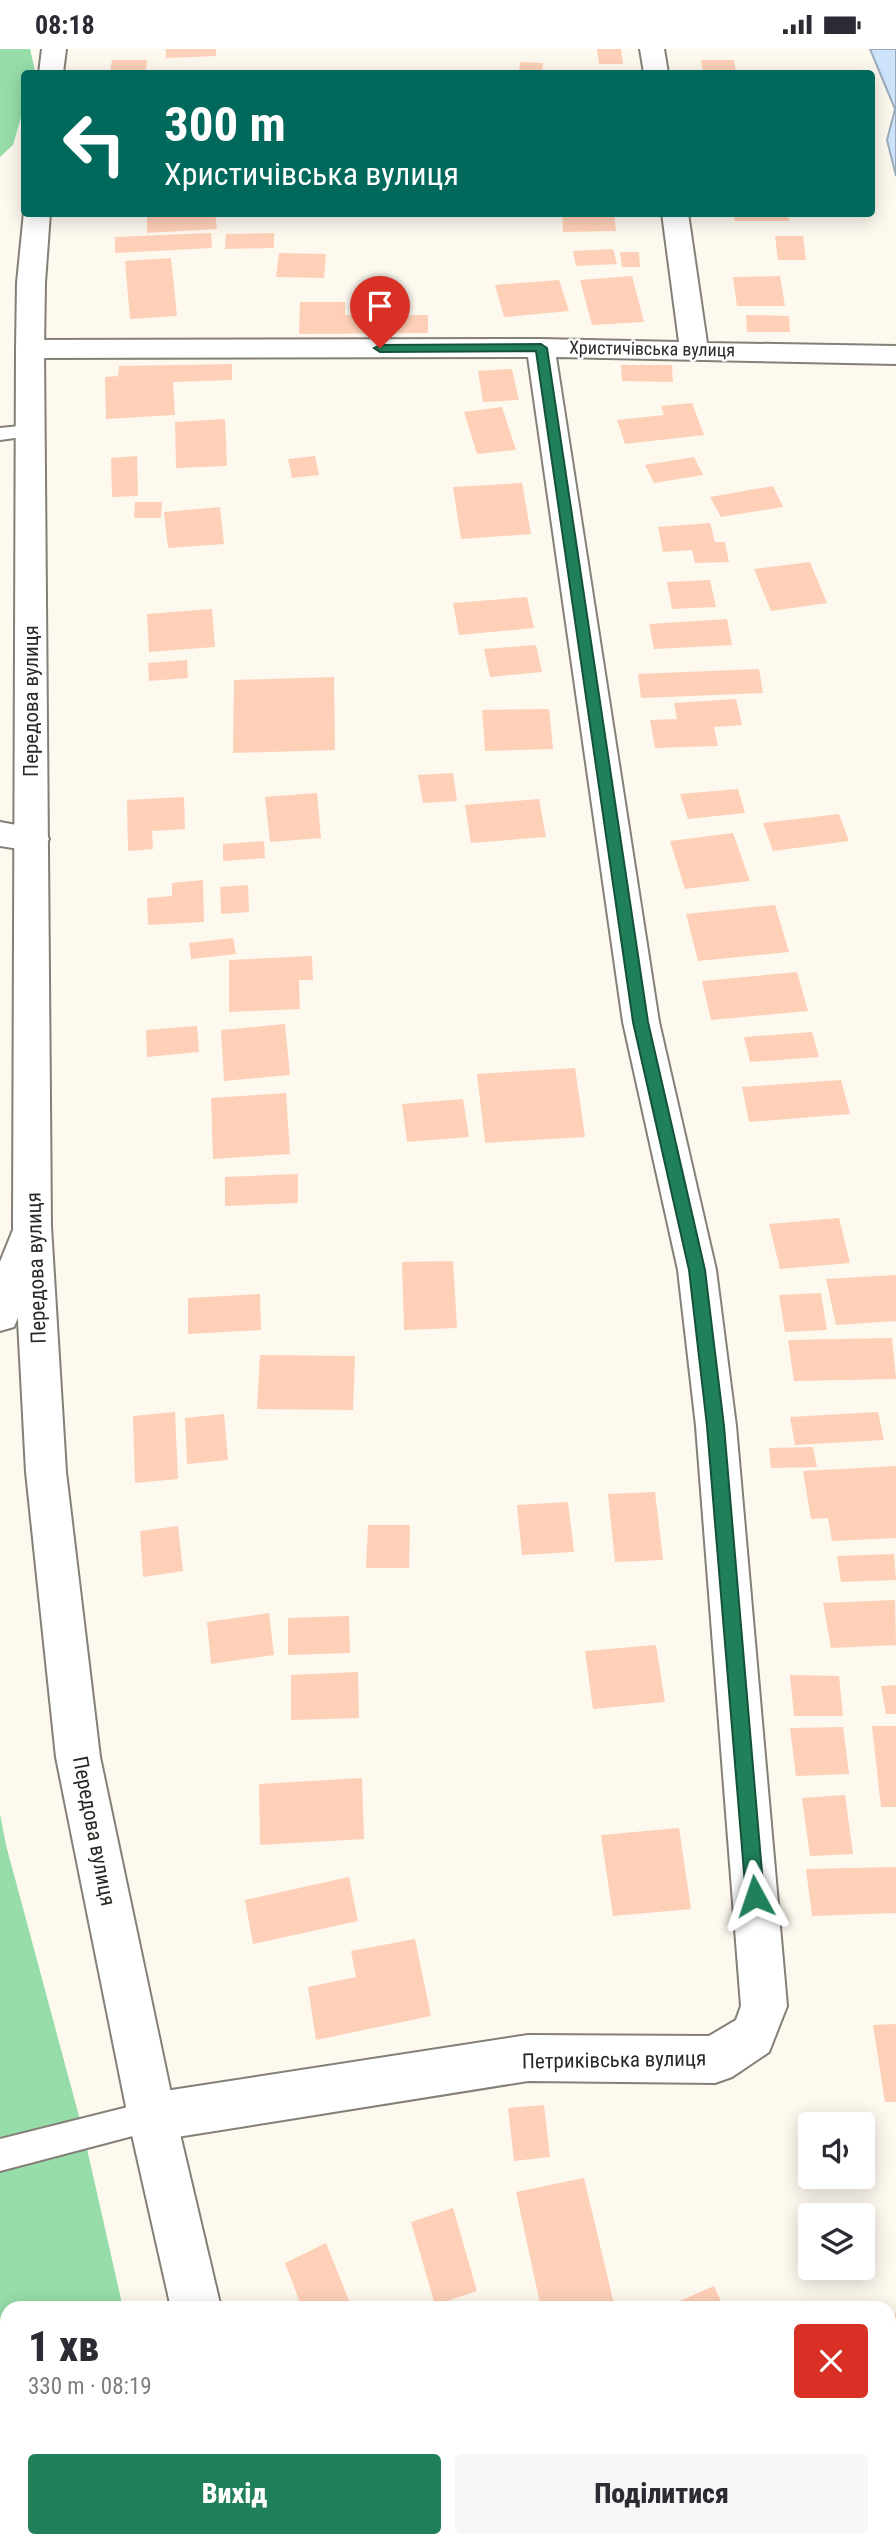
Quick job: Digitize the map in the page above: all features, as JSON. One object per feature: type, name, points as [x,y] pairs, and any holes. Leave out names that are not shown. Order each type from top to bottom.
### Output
[{"type":"street","points":[[51,70],[54,49]]},
{"type":"street","points":[[652,49],[656,70]]},
{"type":"street","name":"Передова вулиця","points":[[37,217],[31,283],[30,349],[15,433],[16,836],[32,1226],[46,1472],[78,1757],[152,2117],[194,2301]]},
{"type":"street","points":[[676,217],[694,349]]},
{"type":"street","name":"Петриківська вулиця","points":[[152,2117],[528,2058],[715,2060],[753,2036],[764,2006],[716,1426],[697,1270],[640,1022],[541,348]]},
{"type":"street","name":"Христичівська вулиця","points":[[30,349],[694,349],[896,355]]},
{"type":"street","points":[[0,1315],[32,1226]]},
{"type":"lane","points":[[0,2155],[152,2117]]},
{"type":"green space","points":[[0,49],[30,49],[35,70],[21,70],[21,117],[13,145],[0,157]]},
{"type":"green space","points":[[0,1814],[83,2131],[121,2301],[0,2301]]},
{"type":"water","points":[[870,49],[896,49],[896,176],[887,140],[895,109]]},
{"type":"building","points":[[166,49],[216,49],[216,56],[166,58]]},
{"type":"building","points":[[597,49],[621,49],[623,64],[599,64]]},
{"type":"building","points":[[112,60],[147,60],[146,70],[110,70]]},
{"type":"building","points":[[701,60],[734,60],[736,70],[703,70]]},
{"type":"building","points":[[520,62],[543,63],[542,70],[519,70]]},
{"type":"building","points":[[147,217],[216,217],[217,229],[147,233]]},
{"type":"building","points":[[562,217],[614,217],[616,231],[563,232]]},
{"type":"building","points":[[734,217],[788,217],[789,221],[735,221]]},
{"type":"building","points":[[211,233],[212,248],[115,253],[115,237]]},
{"type":"building","points":[[274,233],[274,248],[225,249],[226,234]]},
{"type":"building","points":[[775,236],[803,236],[806,260],[778,260]]},
{"type":"building","points":[[613,249],[617,264],[576,266],[573,251]]},
{"type":"building","points":[[620,252],[639,252],[640,267],[622,267]]},
{"type":"building","points":[[279,253],[326,254],[324,278],[276,277]]},
{"type":"building","points":[[171,258],[177,316],[130,319],[125,261]]},
{"type":"building","points":[[632,276],[644,322],[592,325],[580,280]]},
{"type":"building","points":[[780,276],[785,306],[737,306],[733,277]]},
{"type":"building","points":[[559,280],[569,311],[504,317],[495,285]]},
{"type":"building","points":[[300,302],[345,302],[345,315],[428,315],[428,333],[299,334]]},
{"type":"building","points":[[746,315],[789,316],[790,332],[747,332]]},
{"type":"building","points":[[232,364],[232,380],[173,382],[175,415],[106,419],[105,377],[118,376],[119,366]]},
{"type":"building","points":[[621,365],[672,365],[673,382],[622,381]]},
{"type":"building","points":[[512,369],[519,400],[483,402],[478,371]]},
{"type":"building","points":[[692,403],[704,435],[625,444],[617,420],[664,415],[661,406]]},
{"type":"building","points":[[502,407],[516,450],[477,454],[464,412]]},
{"type":"building","points":[[225,419],[227,466],[176,468],[175,422]]},
{"type":"building","points":[[137,456],[138,496],[112,497],[111,458]]},
{"type":"building","points":[[315,456],[319,475],[292,478],[288,459]]},
{"type":"building","points":[[694,457],[703,475],[654,483],[645,465]]},
{"type":"building","points":[[522,483],[531,534],[461,539],[453,487]]},
{"type":"building","points":[[773,486],[783,507],[721,517],[710,497]]},
{"type":"building","points":[[135,502],[162,502],[161,518],[134,518]]},
{"type":"building","points":[[220,507],[224,544],[168,548],[164,512]]},
{"type":"building","points":[[710,523],[715,542],[725,542],[729,562],[695,563],[692,550],[663,552],[658,527]]},
{"type":"building","points":[[810,562],[827,603],[771,611],[754,569]]},
{"type":"building","points":[[710,580],[716,607],[672,609],[667,582]]},
{"type":"building","points":[[527,597],[534,628],[459,635],[453,603]]},
{"type":"building","points":[[212,609],[215,647],[149,652],[147,614]]},
{"type":"building","points":[[727,619],[732,645],[654,649],[649,624]]},
{"type":"building","points":[[536,645],[542,672],[490,677],[484,649]]},
{"type":"building","points":[[187,660],[188,678],[149,681],[148,663]]},
{"type":"building","points":[[759,669],[763,693],[641,698],[638,674]]},
{"type":"building","points":[[334,677],[335,750],[233,753],[234,680]]},
{"type":"building","points":[[736,699],[742,725],[714,727],[718,746],[655,748],[650,720],[677,719],[674,703]]},
{"type":"building","points":[[549,709],[553,749],[485,751],[482,710]]},
{"type":"building","points":[[453,773],[457,801],[423,803],[418,775]]},
{"type":"building","points":[[738,789],[745,813],[688,819],[680,794]]},
{"type":"building","points":[[317,793],[321,838],[270,842],[265,797]]},
{"type":"building","points":[[184,797],[185,829],[152,831],[153,849],[128,851],[127,800]]},
{"type":"building","points":[[539,799],[546,837],[471,843],[465,805]]},
{"type":"building","points":[[839,814],[849,841],[773,851],[763,823]]},
{"type":"building","points":[[733,833],[750,881],[685,889],[670,841]]},
{"type":"building","points":[[264,841],[265,858],[223,861],[223,844]]},
{"type":"building","points":[[203,880],[204,922],[148,925],[147,898],[172,896],[172,883]]},
{"type":"building","points":[[248,885],[249,912],[221,914],[220,887]]},
{"type":"building","points":[[775,905],[789,952],[698,961],[686,914]]},
{"type":"building","points":[[233,938],[236,954],[191,959],[189,943]]},
{"type":"building","points":[[312,956],[313,980],[299,980],[300,1009],[229,1012],[229,960]]},
{"type":"building","points":[[797,972],[808,1011],[711,1020],[702,981]]},
{"type":"building","points":[[285,1024],[290,1075],[224,1081],[221,1030]]},
{"type":"building","points":[[197,1026],[199,1052],[147,1057],[146,1030]]},
{"type":"building","points":[[812,1032],[819,1057],[750,1062],[744,1037]]},
{"type":"building","points":[[575,1068],[585,1137],[485,1143],[477,1074]]},
{"type":"building","points":[[841,1080],[850,1114],[749,1122],[742,1087]]},
{"type":"building","points":[[286,1093],[290,1154],[213,1159],[211,1098]]},
{"type":"building","points":[[463,1099],[469,1137],[407,1142],[402,1104]]},
{"type":"building","points":[[298,1174],[298,1203],[225,1206],[225,1177]]},
{"type":"building","points":[[839,1218],[850,1263],[780,1269],[769,1224]]},
{"type":"building","points":[[453,1261],[457,1328],[404,1330],[402,1262]]},
{"type":"building","points":[[896,1275],[896,1321],[836,1325],[826,1279]]},
{"type":"building","points":[[821,1293],[827,1330],[785,1332],[779,1295]]},
{"type":"building","points":[[260,1294],[261,1330],[188,1334],[188,1298]]},
{"type":"building","points":[[892,1338],[896,1379],[794,1381],[788,1340]]},
{"type":"building","points":[[260,1355],[355,1356],[353,1410],[257,1409]]},
{"type":"building","points":[[175,1412],[178,1479],[135,1483],[133,1416]]},
{"type":"building","points":[[878,1412],[884,1440],[795,1445],[790,1417]]},
{"type":"building","points":[[224,1414],[228,1460],[187,1464],[185,1418]]},
{"type":"building","points":[[813,1447],[817,1467],[771,1468],[769,1448]]},
{"type":"building","points":[[896,1466],[896,1538],[832,1541],[828,1518],[811,1519],[803,1471]]},
{"type":"building","points":[[655,1492],[663,1560],[615,1562],[608,1494]]},
{"type":"building","points":[[568,1502],[574,1552],[522,1555],[517,1505]]},
{"type":"building","points":[[368,1525],[410,1525],[409,1568],[366,1568]]},
{"type":"building","points":[[178,1526],[183,1571],[143,1577],[140,1531]]},
{"type":"building","points":[[894,1554],[896,1580],[841,1582],[837,1556]]},
{"type":"building","points":[[895,1600],[896,1645],[831,1648],[823,1603]]},
{"type":"building","points":[[269,1613],[274,1655],[211,1664],[207,1622]]},
{"type":"building","points":[[349,1616],[350,1653],[288,1655],[288,1618]]},
{"type":"building","points":[[656,1645],[665,1702],[593,1709],[585,1651]]},
{"type":"building","points":[[358,1672],[359,1718],[291,1720],[291,1675]]},
{"type":"building","points":[[790,1675],[839,1676],[843,1716],[794,1716]]},
{"type":"building","points":[[896,1685],[896,1714],[886,1714],[881,1686]]},
{"type":"building","points":[[872,1726],[896,1726],[896,1807],[881,1807]]},
{"type":"building","points":[[843,1727],[849,1774],[796,1776],[790,1728]]},
{"type":"building","points":[[362,1778],[364,1839],[260,1845],[259,1784]]},
{"type":"building","points":[[845,1795],[853,1854],[810,1856],[802,1798]]},
{"type":"building","points":[[679,1828],[691,1909],[613,1916],[601,1835]]},
{"type":"building","points":[[896,1867],[896,1913],[812,1916],[806,1869]]},
{"type":"building","points":[[349,1877],[358,1921],[253,1944],[245,1900]]},
{"type":"building","points":[[415,1939],[431,2016],[316,2040],[308,1987],[356,1977],[351,1951]]},
{"type":"building","points":[[896,2024],[896,2102],[885,2102],[873,2025]]},
{"type":"building","points":[[544,2105],[550,2157],[514,2161],[508,2108]]},
{"type":"building","points":[[584,2178],[613,2301],[539,2301],[516,2192]]},
{"type":"building","points":[[453,2208],[477,2291],[447,2301],[434,2301],[411,2222]]},
{"type":"building","points":[[326,2243],[349,2301],[299,2301],[285,2263]]},
{"type":"building","points":[[714,2286],[721,2301],[680,2301]]},
{"type":"route","points":[[380,348],[541,348],[640,1022],[697,1270],[716,1426],[755,1896]]}]
